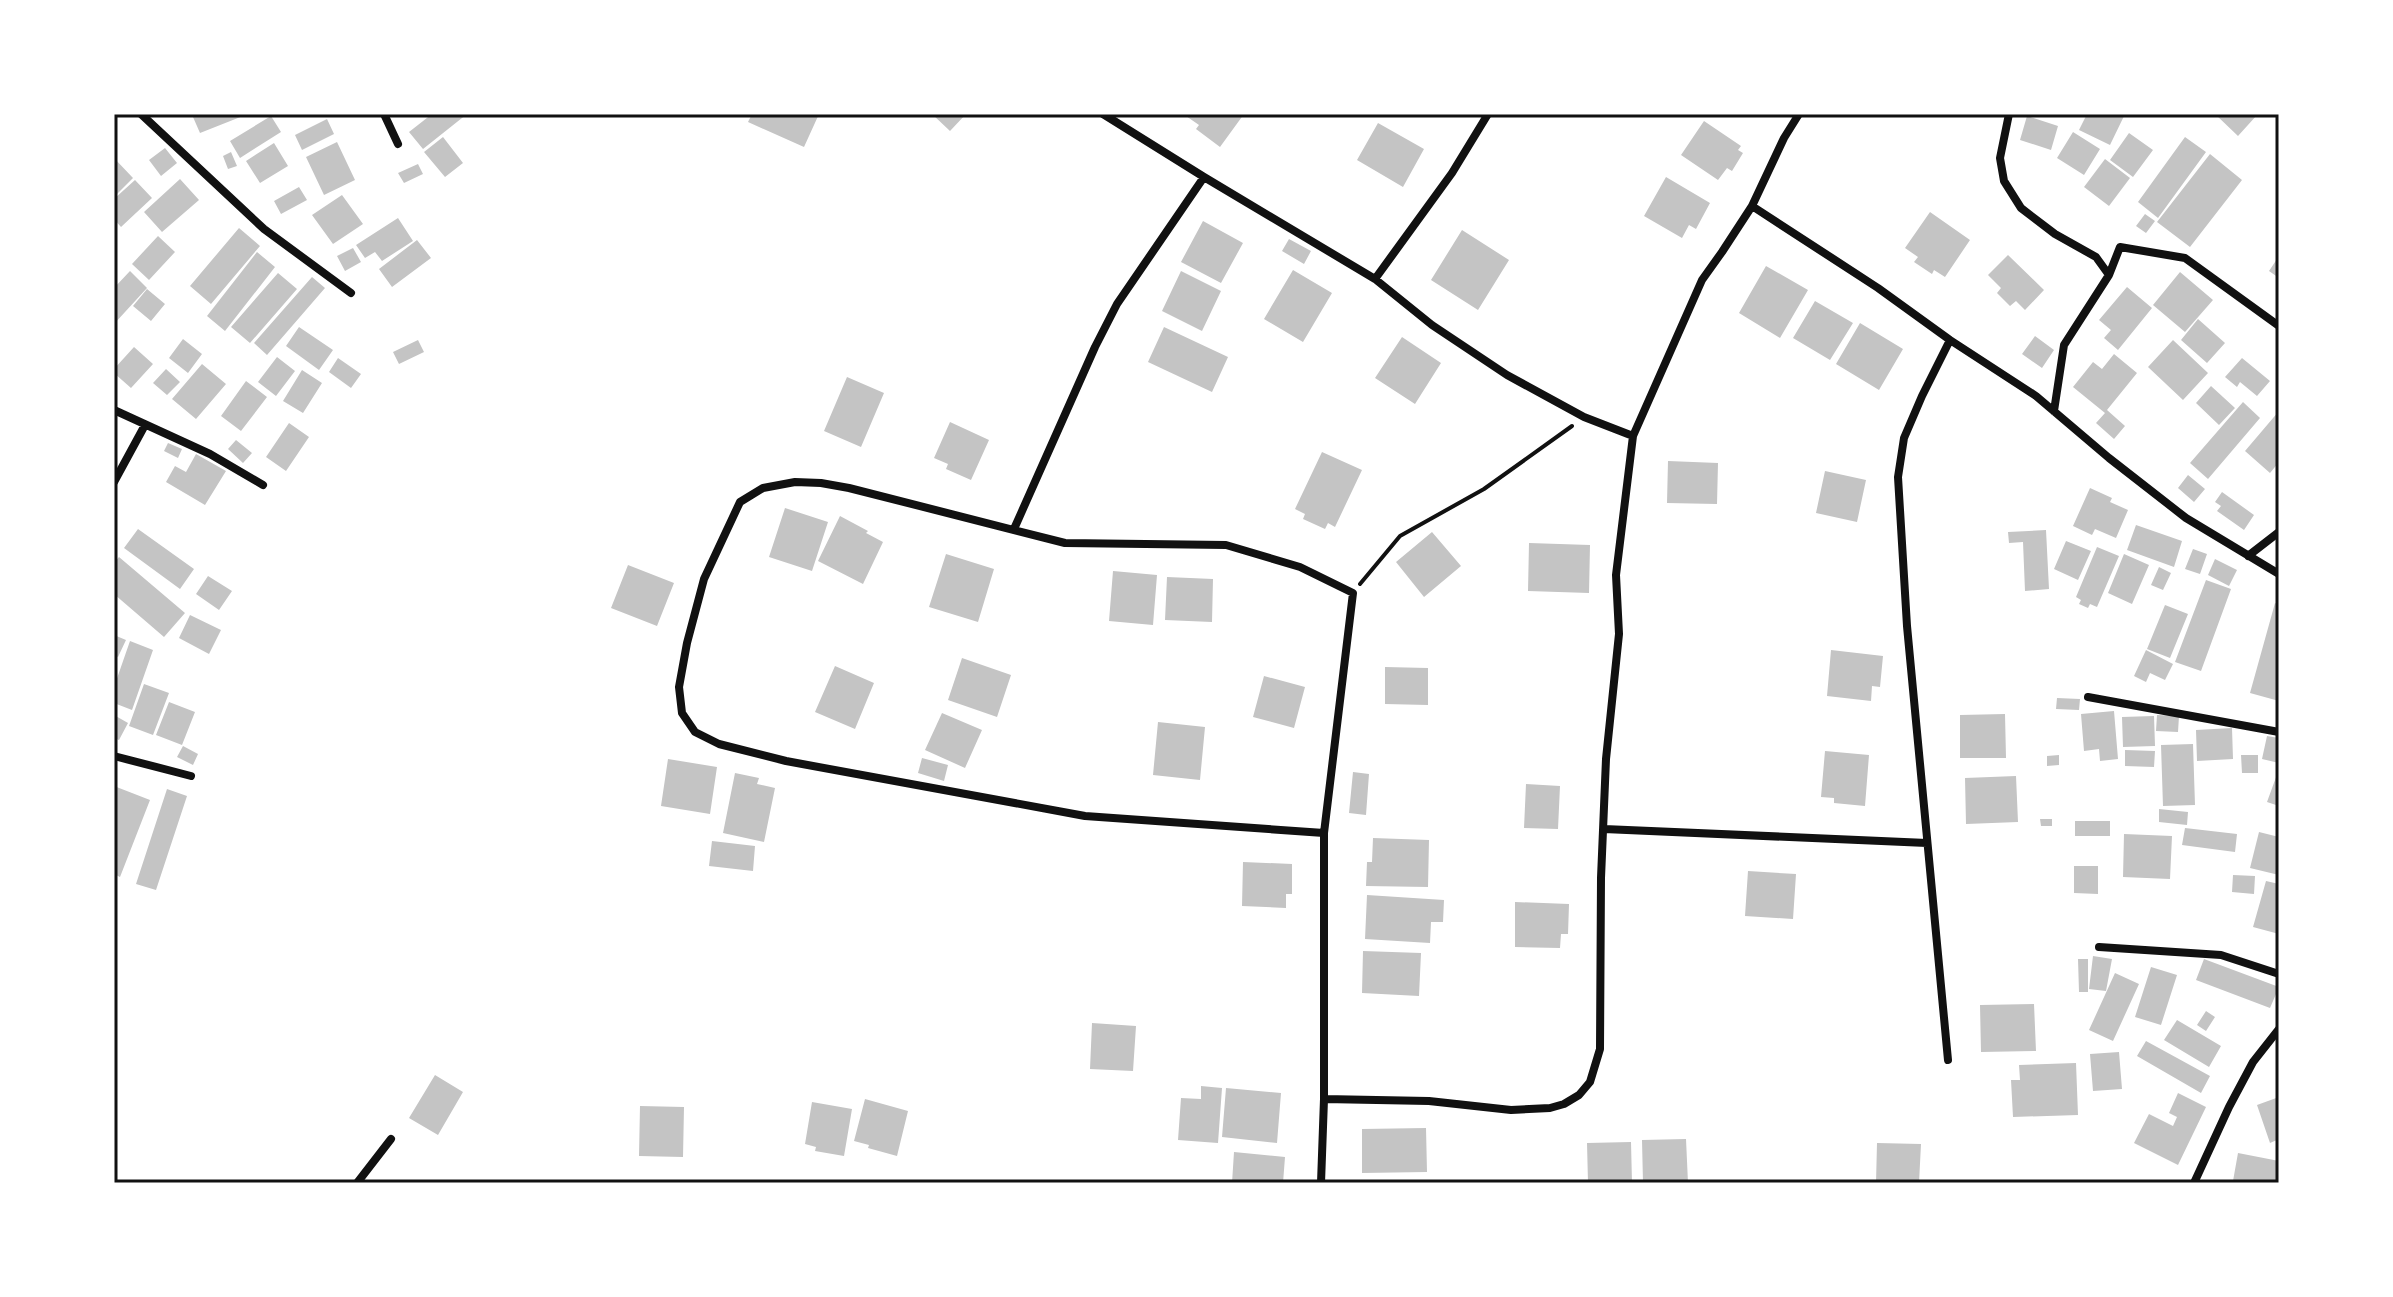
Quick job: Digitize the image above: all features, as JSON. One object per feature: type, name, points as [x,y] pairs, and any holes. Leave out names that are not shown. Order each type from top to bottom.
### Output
[{"type":"street","points":[[141,114],[264,229],[351,293]]},
{"type":"street","points":[[384,114],[398,144]]},
{"type":"street","points":[[1103,114],[1375,279],[1432,325],[1507,375],[1584,417],[1633,436]]},
{"type":"street","points":[[1375,279],[1452,173],[1488,114]]},
{"type":"street","points":[[1324,1099],[1429,1101],[1511,1110],[1550,1108],[1579,1095],[1590,1082],[1600,1049],[1606,759],[1619,634],[1616,575],[1633,436],[1702,280],[1752,206],[1784,138],[1799,114]]},
{"type":"street","points":[[2009,114],[2000,158],[2004,181],[2012,194],[2021,208],[2055,234],[2096,257],[2109,275]]},
{"type":"street","points":[[1014,529],[1117,304],[1204,177]]},
{"type":"street","points":[[1752,206],[2036,396],[2186,518],[2279,574]]},
{"type":"street","points":[[2054,411],[2064,345],[2109,275],[2120,247],[2185,258],[2279,326]]},
{"type":"street","points":[[1948,1060],[1907,626],[1898,477],[1904,438],[1950,340]]},
{"type":"street","points":[[114,410],[210,454],[263,485]]},
{"type":"street","points":[[114,482],[145,425]]},
{"type":"street","points":[[1321,1183],[1324,833],[1353,593],[1300,567],[1226,545],[1065,543],[821,483],[795,482],[763,488],[740,502],[704,579],[687,643],[679,687],[682,713],[695,732],[719,744],[854,774],[1085,816],[1324,833]]},
{"type":"street","points":[[2248,556],[2279,532]]},
{"type":"street","points":[[2088,697],[2279,732]]},
{"type":"street","points":[[114,756],[191,776]]},
{"type":"street","points":[[1604,829],[1927,843]]},
{"type":"street","points":[[2099,947],[2221,955],[2279,974]]},
{"type":"street","points":[[2194,1183],[2253,1062],[2279,1029]]},
{"type":"street","points":[[357,1183],[391,1139]]},
{"type":"path","points":[[1353,593],[1400,536],[1484,489],[1584,417]]},
{"type":"building","points":[[202,114],[248,114],[200,133],[193,117]]},
{"type":"building","points":[[432,114],[467,114],[423,149],[409,132]]},
{"type":"building","points":[[752,114],[819,114],[804,147],[748,122]]},
{"type":"building","points":[[932,114],[966,114],[950,131]]},
{"type":"building","points":[[1244,114],[1220,147],[1196,129],[1199,125],[1186,116]]},
{"type":"building","points":[[2087,114],[2125,114],[2110,145],[2079,130]]},
{"type":"building","points":[[2215,114],[2255,114],[2257,115],[2238,136]]},
{"type":"building","points":[[271,116],[281,132],[240,158],[230,141]]},
{"type":"building","points":[[2027,116],[2058,126],[2051,150],[2020,140]]},
{"type":"building","points":[[327,119],[334,134],[302,150],[295,135]]},
{"type":"building","points":[[1704,121],[1741,146],[1738,150],[1743,153],[1732,171],[1727,168],[1718,180],[1681,155]]},
{"type":"building","points":[[1378,123],[1424,149],[1403,187],[1357,160]]},
{"type":"building","points":[[2073,132],[2100,149],[2084,175],[2057,158]]},
{"type":"building","points":[[2129,133],[2153,150],[2133,177],[2110,160]]},
{"type":"building","points":[[443,137],[463,163],[445,177],[424,152]]},
{"type":"building","points":[[2185,137],[2206,152],[2158,218],[2138,202]]},
{"type":"building","points":[[337,142],[355,180],[324,195],[306,157]]},
{"type":"building","points":[[274,143],[288,166],[260,183],[246,161]]},
{"type":"building","points":[[165,148],[177,163],[161,176],[149,160]]},
{"type":"building","points":[[231,152],[237,166],[228,169],[223,156]]},
{"type":"building","points":[[2210,154],[2242,180],[2190,247],[2157,222]]},
{"type":"building","points":[[114,158],[133,178],[114,197]]},
{"type":"building","points":[[2105,159],[2130,178],[2109,206],[2084,187]]},
{"type":"building","points":[[418,164],[423,174],[404,183],[398,173]]},
{"type":"building","points":[[1666,177],[1710,203],[1696,229],[1689,225],[1682,238],[1644,216]]},
{"type":"building","points":[[180,179],[199,200],[162,232],[144,212]]},
{"type":"building","points":[[135,180],[152,198],[121,227],[114,219],[114,199]]},
{"type":"building","points":[[299,187],[307,200],[281,214],[274,201]]},
{"type":"building","points":[[342,195],[363,224],[333,244],[312,215]]},
{"type":"building","points":[[1930,212],[1970,240],[1945,277],[1934,270],[1932,274],[1914,262],[1918,257],[1905,248]]},
{"type":"building","points":[[2145,214],[2155,221],[2146,233],[2136,226]]},
{"type":"building","points":[[398,218],[413,241],[382,261],[375,252],[365,258],[356,245]]},
{"type":"building","points":[[1203,221],[1243,243],[1221,283],[1181,262]]},
{"type":"building","points":[[239,228],[260,246],[211,304],[190,286]]},
{"type":"building","points":[[1462,230],[1509,260],[1478,310],[1431,280]]},
{"type":"building","points":[[158,236],[175,252],[149,280],[132,264]]},
{"type":"building","points":[[1289,239],[1311,251],[1304,264],[1282,251]]},
{"type":"building","points":[[417,240],[431,258],[392,287],[379,269]]},
{"type":"building","points":[[353,248],[361,262],[345,271],[337,256]]},
{"type":"building","points":[[257,252],[275,267],[225,331],[207,316]]},
{"type":"building","points":[[2008,255],[2044,290],[2025,310],[2016,301],[2010,306],[1997,293],[2001,288],[1988,275]]},
{"type":"building","points":[[2279,256],[2279,278],[2269,271]]},
{"type":"building","points":[[1766,266],[1808,290],[1780,338],[1739,313]]},
{"type":"building","points":[[1293,270],[1332,293],[1303,342],[1264,319]]},
{"type":"building","points":[[130,271],[147,288],[114,324],[114,288]]},
{"type":"building","points":[[1181,271],[1221,291],[1202,331],[1162,311]]},
{"type":"building","points":[[2180,272],[2213,300],[2185,332],[2153,305]]},
{"type":"building","points":[[278,273],[297,289],[250,343],[231,327]]},
{"type":"building","points":[[312,277],[325,288],[267,355],[254,343]]},
{"type":"building","points":[[2127,287],[2152,308],[2118,350],[2104,338],[2111,330],[2099,320]]},
{"type":"building","points":[[147,289],[165,304],[151,321],[133,306]]},
{"type":"building","points":[[1815,301],[1853,323],[1830,360],[1793,338]]},
{"type":"building","points":[[2198,319],[2225,343],[2207,363],[2181,340]]},
{"type":"building","points":[[1860,323],[1903,349],[1879,390],[1836,364]]},
{"type":"building","points":[[299,327],[333,350],[319,370],[286,346]]},
{"type":"building","points":[[1164,327],[1228,357],[1212,392],[1148,362]]},
{"type":"building","points":[[2035,336],[2054,350],[2042,368],[2022,354]]},
{"type":"building","points":[[1402,337],[1441,363],[1415,404],[1375,378]]},
{"type":"building","points":[[183,339],[202,354],[188,373],[169,358]]},
{"type":"building","points":[[418,340],[424,352],[399,364],[393,352]]},
{"type":"building","points":[[2173,340],[2208,373],[2183,400],[2148,367]]},
{"type":"building","points":[[134,347],[153,364],[131,388],[114,373],[114,369]]},
{"type":"building","points":[[2114,354],[2137,373],[2107,410],[2125,426],[2114,439],[2096,423],[2105,413],[2073,387],[2093,362],[2102,369]]},
{"type":"building","points":[[277,357],[295,371],[276,396],[258,382]]},
{"type":"building","points":[[338,358],[361,374],[351,388],[329,372]]},
{"type":"building","points":[[2242,358],[2270,381],[2257,396],[2240,382],[2237,387],[2225,377]]},
{"type":"building","points":[[202,364],[226,384],[196,419],[172,399]]},
{"type":"building","points":[[166,369],[180,382],[167,395],[153,383]]},
{"type":"building","points":[[302,370],[322,383],[303,413],[283,401]]},
{"type":"building","points":[[847,377],[884,393],[861,447],[824,431]]},
{"type":"building","points":[[246,381],[267,397],[241,431],[221,416]]},
{"type":"building","points":[[2211,386],[2235,408],[2219,425],[2196,403]]},
{"type":"building","points":[[2243,402],[2260,418],[2208,479],[2190,463]]},
{"type":"building","points":[[2279,411],[2279,462],[2270,473],[2245,451]]},
{"type":"building","points":[[950,422],[989,440],[971,480],[946,469],[948,464],[934,458]]},
{"type":"building","points":[[289,423],[309,437],[286,471],[266,457]]},
{"type":"building","points":[[236,440],[252,453],[243,463],[228,449]]},
{"type":"building","points":[[168,443],[182,449],[178,458],[164,451]]},
{"type":"building","points":[[1322,452],[1362,470],[1335,527],[1328,523],[1325,529],[1303,519],[1305,514],[1295,509]]},
{"type":"building","points":[[196,454],[226,471],[205,505],[166,482],[175,466],[186,472]]},
{"type":"building","points":[[1668,461],[1718,463],[1717,504],[1667,503]]},
{"type":"building","points":[[1825,471],[1866,480],[1857,522],[1816,513]]},
{"type":"building","points":[[2188,475],[2205,489],[2194,502],[2178,488]]},
{"type":"building","points":[[2090,488],[2128,510],[2116,538],[2095,529],[2092,535],[2073,526]]},
{"type":"building","points":[[2222,492],[2254,515],[2244,530],[2217,511],[2221,506],[2215,502]]},
{"type":"building","points":[[785,508],[828,522],[812,571],[769,557]]},
{"type":"building","points":[[840,516],[883,542],[863,584],[818,561]]},
{"type":"building","points":[[2136,525],[2182,541],[2174,567],[2127,550]]},
{"type":"building","points":[[138,529],[194,569],[180,589],[124,548]]},
{"type":"building","points":[[2046,530],[2049,589],[2025,591],[2023,542],[2009,543],[2008,532]]},
{"type":"building","points":[[1432,532],[1461,566],[1424,597],[1396,562]]},
{"type":"building","points":[[2066,541],[2091,551],[2078,580],[2054,569]]},
{"type":"building","points":[[1529,543],[1590,545],[1589,593],[1528,591]]},
{"type":"building","points":[[2097,547],[2119,556],[2097,607],[2090,604],[2088,608],[2079,604],[2081,600],[2076,597]]},
{"type":"building","points":[[2193,549],[2207,554],[2200,574],[2185,569]]},
{"type":"building","points":[[946,554],[994,569],[978,622],[929,607]]},
{"type":"building","points":[[2124,554],[2149,565],[2132,604],[2108,593]]},
{"type":"building","points":[[119,557],[185,613],[164,637],[114,594],[114,563]]},
{"type":"building","points":[[2215,559],[2237,570],[2229,586],[2208,575]]},
{"type":"building","points":[[628,565],[674,583],[657,626],[611,608]]},
{"type":"building","points":[[2159,567],[2171,573],[2163,590],[2151,585]]},
{"type":"building","points":[[1113,571],[1157,575],[1153,625],[1109,621]]},
{"type":"building","points":[[208,576],[232,591],[219,610],[196,594]]},
{"type":"building","points":[[1167,577],[1213,579],[1212,622],[1165,620]]},
{"type":"building","points":[[2206,580],[2231,589],[2201,671],[2175,662]]},
{"type":"building","points":[[2275,603],[2279,605],[2279,701],[2250,693]]},
{"type":"building","points":[[2165,605],[2188,614],[2170,658],[2147,649]]},
{"type":"building","points":[[190,615],[221,630],[209,654],[179,638]]},
{"type":"building","points":[[114,635],[126,640],[118,657],[114,655]]},
{"type":"building","points":[[130,641],[153,650],[132,710],[114,703],[114,687]]},
{"type":"building","points":[[1831,650],[1883,656],[1880,687],[1872,686],[1871,701],[1827,696]]},
{"type":"building","points":[[2146,650],[2173,664],[2165,680],[2150,673],[2146,682],[2134,676]]},
{"type":"building","points":[[962,658],[1011,675],[997,717],[948,700]]},
{"type":"building","points":[[835,666],[874,683],[855,729],[815,712]]},
{"type":"building","points":[[1385,667],[1428,668],[1428,705],[1385,704]]},
{"type":"building","points":[[1264,676],[1305,687],[1294,728],[1253,717]]},
{"type":"building","points":[[144,684],[169,693],[153,735],[129,726]]},
{"type":"building","points":[[2057,698],[2080,699],[2079,710],[2056,709]]},
{"type":"building","points":[[169,702],[195,712],[182,745],[156,735]]},
{"type":"building","points":[[2114,711],[2118,759],[2100,761],[2099,749],[2084,751],[2081,714]]},
{"type":"building","points":[[942,713],[982,730],[965,768],[925,750]]},
{"type":"building","points":[[2005,714],[2006,758],[1960,758],[1960,715]]},
{"type":"building","points":[[114,715],[128,723],[119,740],[114,738]]},
{"type":"building","points":[[2157,715],[2179,716],[2178,732],[2156,731]]},
{"type":"building","points":[[2154,716],[2155,746],[2123,747],[2122,717]]},
{"type":"building","points":[[1158,722],[1205,727],[1200,780],[1153,775]]},
{"type":"building","points":[[2232,728],[2233,759],[2197,761],[2196,730]]},
{"type":"building","points":[[2267,736],[2279,738],[2279,763],[2262,759]]},
{"type":"building","points":[[2193,744],[2195,805],[2163,806],[2161,745]]},
{"type":"building","points":[[183,746],[198,754],[193,765],[177,757]]},
{"type":"building","points":[[2125,750],[2155,751],[2154,767],[2125,766]]},
{"type":"building","points":[[1825,751],[1869,755],[1865,806],[1834,803],[1834,798],[1821,797]]},
{"type":"building","points":[[2059,755],[2059,765],[2047,766],[2047,756]]},
{"type":"building","points":[[2241,755],[2258,755],[2258,773],[2242,773]]},
{"type":"building","points":[[922,758],[948,765],[944,781],[918,773]]},
{"type":"building","points":[[668,759],[717,767],[710,814],[661,806]]},
{"type":"building","points":[[2279,769],[2279,806],[2267,802]]},
{"type":"building","points":[[1353,772],[1369,774],[1366,815],[1349,813]]},
{"type":"building","points":[[735,773],[759,778],[757,784],[775,788],[764,842],[723,833]]},
{"type":"building","points":[[2016,776],[2018,822],[1966,824],[1965,778]]},
{"type":"building","points":[[1526,784],[1560,786],[1558,829],[1524,828]]},
{"type":"building","points":[[114,786],[150,800],[120,877],[114,874]]},
{"type":"building","points":[[167,789],[187,796],[156,890],[136,884]]},
{"type":"building","points":[[2159,809],[2188,812],[2187,825],[2159,822]]},
{"type":"building","points":[[2040,819],[2052,819],[2052,826],[2041,826]]},
{"type":"building","points":[[2075,821],[2110,821],[2110,836],[2075,836]]},
{"type":"building","points":[[2185,828],[2237,834],[2235,852],[2182,845]]},
{"type":"building","points":[[2259,832],[2279,837],[2279,875],[2250,868]]},
{"type":"building","points":[[2124,834],[2172,836],[2170,879],[2123,877]]},
{"type":"building","points":[[1373,838],[1429,840],[1428,887],[1366,886],[1367,862],[1372,862]]},
{"type":"building","points":[[712,841],[755,846],[753,871],[709,866]]},
{"type":"building","points":[[1243,862],[1292,864],[1292,894],[1286,894],[1286,908],[1242,906]]},
{"type":"building","points":[[2074,866],[2098,866],[2098,894],[2074,893]]},
{"type":"building","points":[[1748,871],[1796,874],[1793,919],[1745,916]]},
{"type":"building","points":[[2233,875],[2255,876],[2254,894],[2232,892]]},
{"type":"building","points":[[2266,881],[2279,884],[2279,934],[2253,927]]},
{"type":"building","points":[[1367,895],[1444,900],[1443,922],[1431,922],[1430,943],[1365,939]]},
{"type":"building","points":[[1515,902],[1569,904],[1568,934],[1561,934],[1560,948],[1515,947]]},
{"type":"building","points":[[1363,951],[1421,953],[1419,996],[1362,993]]},
{"type":"building","points":[[2093,956],[2112,959],[2106,991],[2089,989]]},
{"type":"building","points":[[2078,959],[2088,959],[2088,992],[2079,992]]},
{"type":"building","points":[[2204,959],[2279,987],[2270,1008],[2196,980]]},
{"type":"building","points":[[2151,967],[2177,975],[2161,1025],[2135,1017]]},
{"type":"building","points":[[2115,973],[2139,984],[2113,1041],[2089,1030]]},
{"type":"building","points":[[2034,1004],[2036,1051],[1981,1052],[1980,1005]]},
{"type":"building","points":[[2206,1011],[2215,1017],[2206,1031],[2197,1025]]},
{"type":"building","points":[[2177,1020],[2221,1046],[2209,1067],[2164,1040]]},
{"type":"building","points":[[1092,1023],[1136,1026],[1133,1071],[1090,1069]]},
{"type":"building","points":[[2146,1041],[2210,1076],[2201,1093],[2137,1056]]},
{"type":"building","points":[[2119,1052],[2122,1089],[2093,1091],[2090,1054]]},
{"type":"building","points":[[2076,1063],[2078,1115],[2013,1117],[2011,1080],[2020,1080],[2019,1065]]},
{"type":"building","points":[[435,1075],[463,1092],[438,1135],[409,1118]]},
{"type":"building","points":[[1201,1086],[1222,1088],[1218,1143],[1178,1140],[1181,1098],[1201,1099]]},
{"type":"building","points":[[1226,1088],[1281,1093],[1277,1143],[1222,1137]]},
{"type":"building","points":[[2178,1093],[2206,1107],[2178,1165],[2134,1143],[2149,1114],[2173,1126],[2177,1117],[2169,1113]]},
{"type":"building","points":[[2279,1097],[2279,1139],[2270,1143],[2257,1105]]},
{"type":"building","points":[[865,1099],[908,1111],[897,1156],[854,1141]]},
{"type":"building","points":[[812,1102],[852,1109],[844,1156],[815,1151],[816,1147],[805,1144]]},
{"type":"building","points":[[640,1106],[684,1107],[683,1157],[639,1156]]},
{"type":"building","points":[[1426,1128],[1427,1172],[1362,1173],[1362,1129]]},
{"type":"building","points":[[1686,1139],[1688,1183],[1643,1183],[1642,1140]]},
{"type":"building","points":[[1631,1142],[1632,1183],[1588,1183],[1587,1143]]},
{"type":"building","points":[[1877,1143],[1921,1144],[1919,1183],[1876,1183]]},
{"type":"building","points":[[1234,1152],[1285,1157],[1283,1183],[1232,1183]]},
{"type":"building","points":[[2238,1153],[2279,1161],[2279,1183],[2233,1181]]}]
